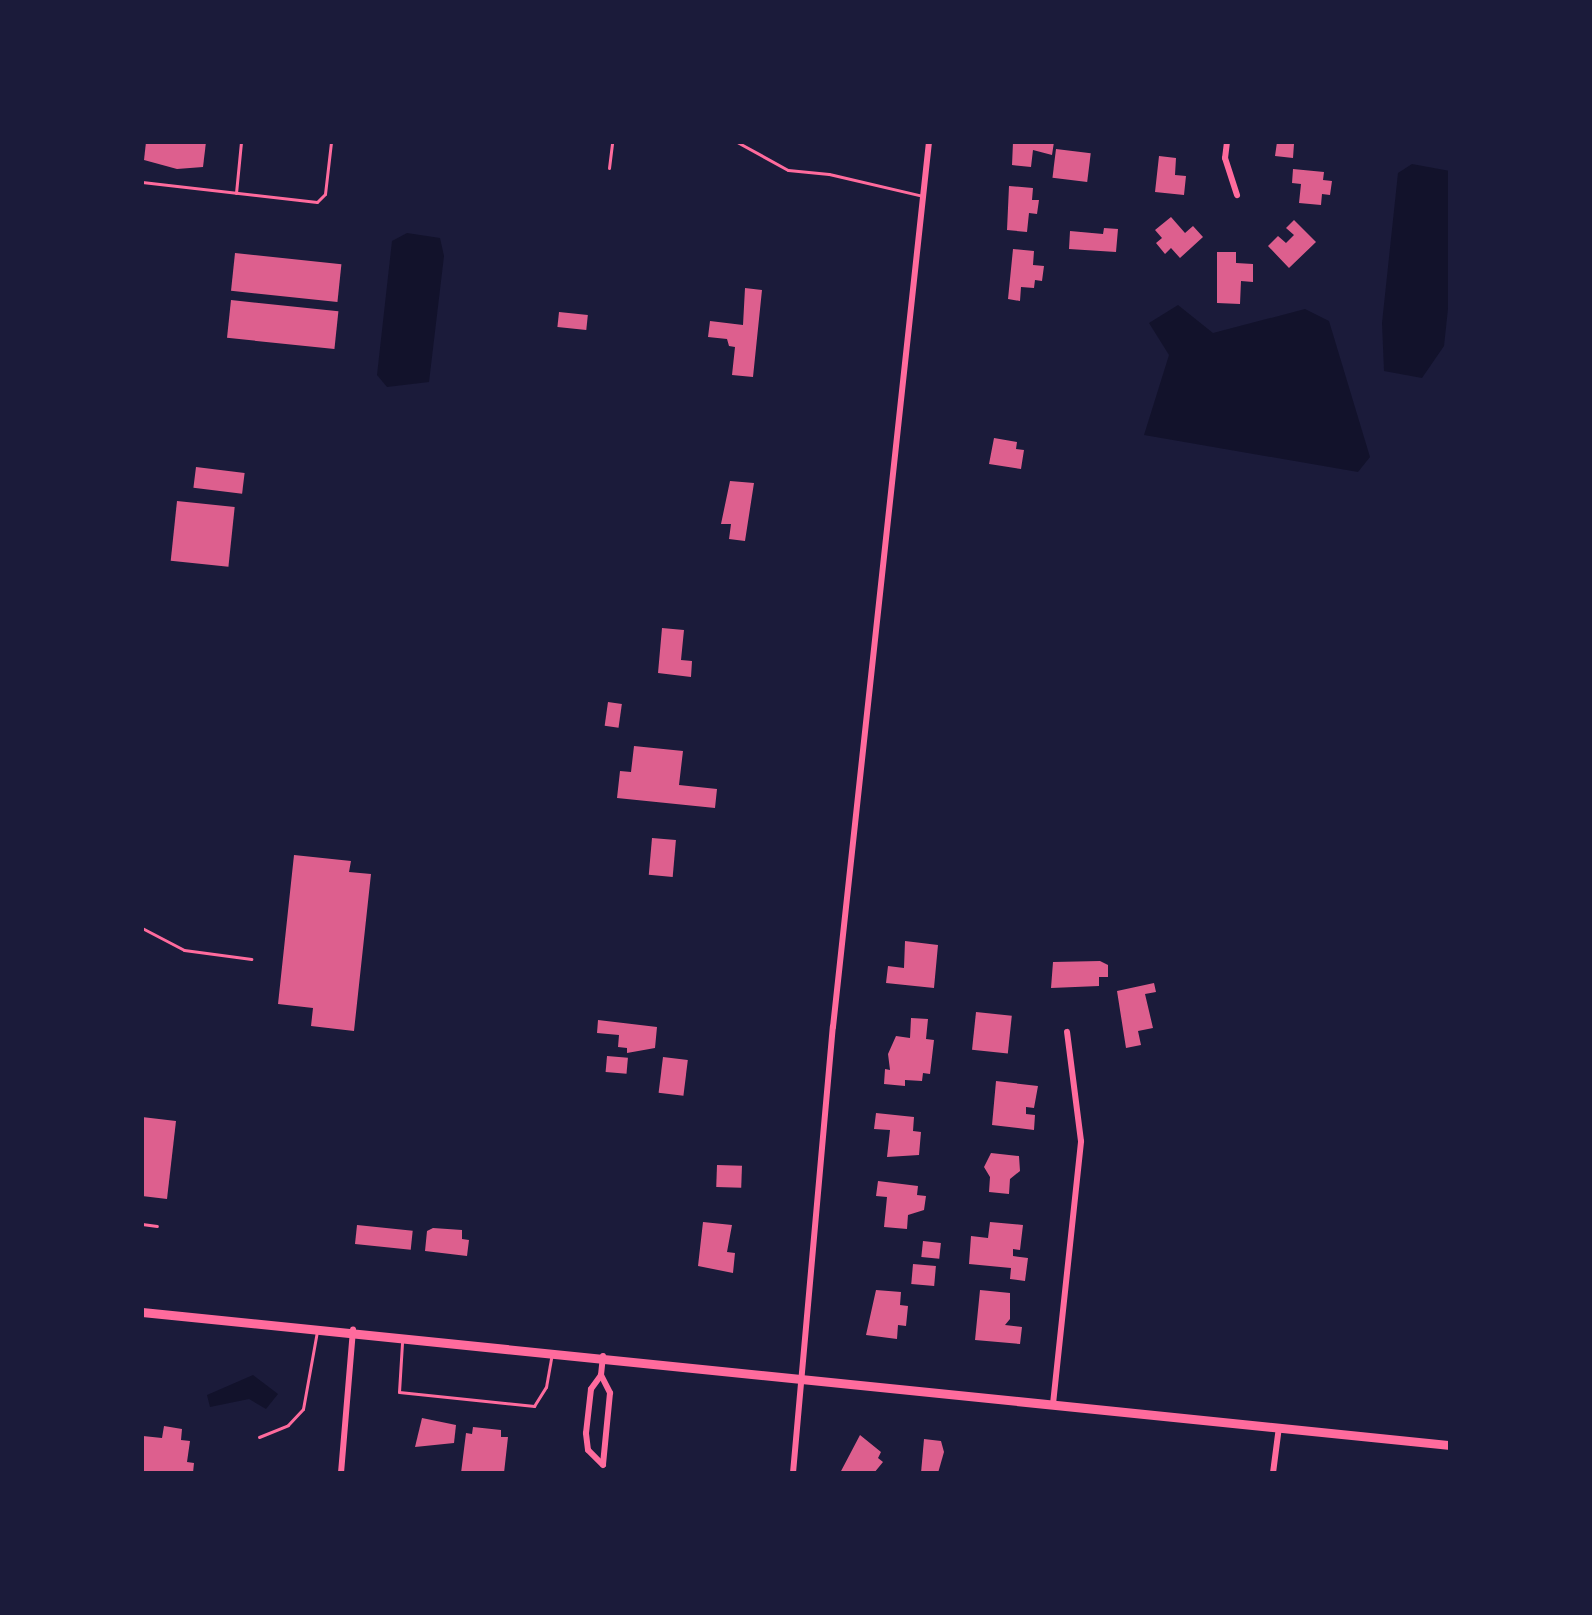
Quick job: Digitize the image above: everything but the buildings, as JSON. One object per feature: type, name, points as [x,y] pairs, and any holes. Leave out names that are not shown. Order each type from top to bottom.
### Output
[{"type":"main road","points":[[142,1312],[353,1330],[1450,1445]]},
{"type":"street","points":[[793,1473],[833,1027],[929,142]]},
{"type":"street","points":[[1227,142],[1225,158],[1237,195]]},
{"type":"street","points":[[1053,1404],[1081,1141],[1067,1032]]},
{"type":"street","points":[[341,1473],[353,1330]]},
{"type":"street","points":[[603,1356],[601,1375],[591,1389],[588,1450],[611,1473]]},
{"type":"street","points":[[601,1375],[610,1393],[603,1465]]},
{"type":"street","points":[[587,1427],[607,1429]]},
{"type":"street","points":[[1273,1473],[1279,1427]]},
{"type":"lane","points":[[236,193],[241,142]]},
{"type":"lane","points":[[142,182],[317,202],[325,194],[331,142]]},
{"type":"lane","points":[[609,168],[612,142]]},
{"type":"lane","points":[[737,142],[788,170],[829,174],[923,196]]},
{"type":"lane","points":[[142,928],[184,950],[251,959]]},
{"type":"lane","points":[[142,1224],[157,1226]]},
{"type":"lane","points":[[259,1437],[288,1425],[308,1400],[317,1327]]},
{"type":"lane","points":[[402,1335],[399,1392],[534,1406],[546,1387],[553,1351]]},
{"type":"shaded area","points":[[1412,164],[1450,171],[1450,290],[1444,346],[1422,378],[1384,371],[1382,323],[1398,173]]},
{"type":"shaded area","points":[[407,233],[440,238],[444,256],[429,382],[387,387],[377,375],[392,241]]},
{"type":"shaded area","points":[[1178,305],[1213,333],[1305,309],[1329,321],[1370,457],[1358,472],[1144,435],[1169,355],[1149,323]]},
{"type":"shaded area","points":[[253,1375],[278,1394],[266,1409],[249,1399],[210,1407],[207,1395]]}]
